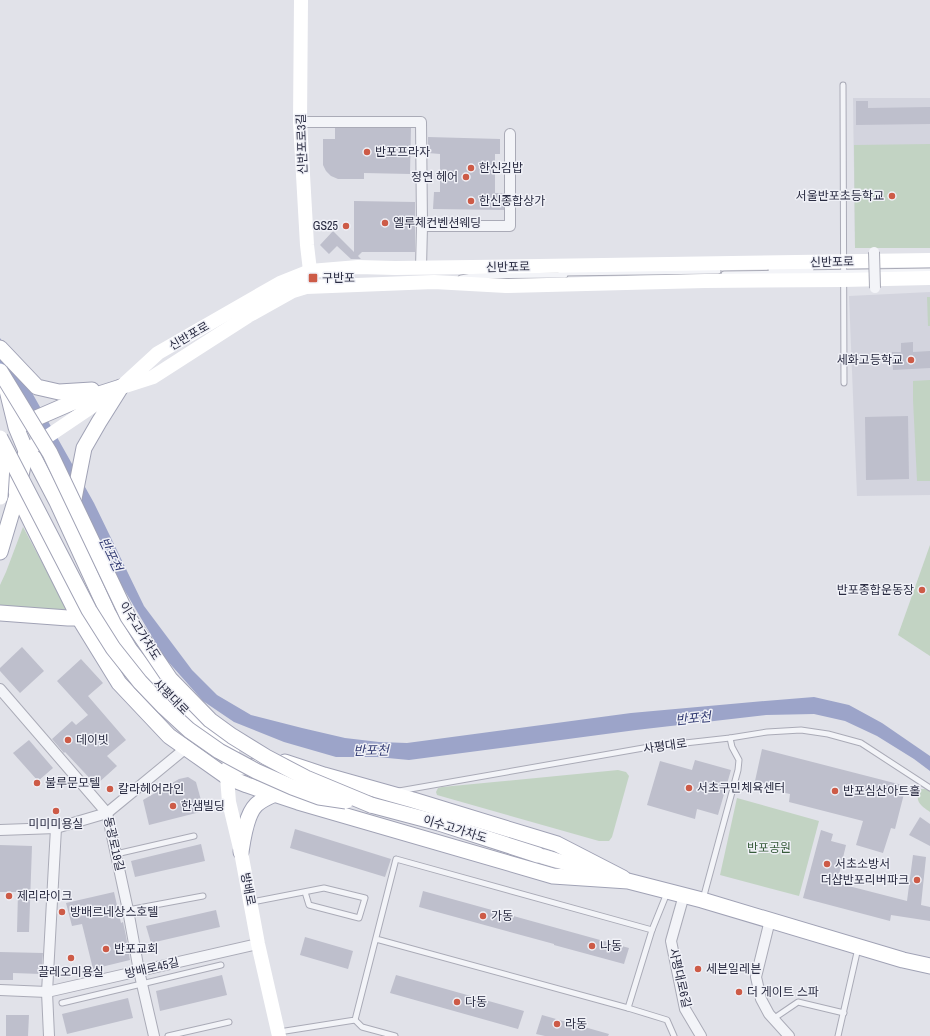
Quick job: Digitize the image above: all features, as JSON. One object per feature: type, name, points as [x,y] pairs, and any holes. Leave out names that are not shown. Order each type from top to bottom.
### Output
[{"type":"main road","name":"신반포로3길","points":[[301,0],[300,122],[311,287]]},
{"type":"main road","name":"신반포로","points":[[121,387],[152,377],[248,316],[293,291],[306,287],[434,282],[506,286],[691,281],[843,270],[930,260]]},
{"type":"main road","name":"신반포로","points":[[30,454],[40,441],[121,387],[158,353],[280,283],[310,271],[358,267],[423,268],[679,264],[843,270],[930,278]]},
{"type":"main road","points":[[0,348],[38,387],[59,392],[121,387]]},
{"type":"main road","points":[[0,365],[22,424]]},
{"type":"main road","name":"이수고가차도","points":[[0,371],[50,453],[128,617],[170,678],[210,720],[232,736],[259,753],[306,778],[371,805]]},
{"type":"main road","points":[[22,424],[71,403],[121,387]]},
{"type":"main road","points":[[70,532],[74,497],[84,448],[121,387]]},
{"type":"main road","points":[[0,403],[22,424]]},
{"type":"main road","name":"사평대로","points":[[22,424],[30,454],[53,496],[108,613],[130,650],[159,687],[201,725],[280,761],[557,844],[628,881]]},
{"type":"main road","points":[[0,436],[3,450],[0,497]]},
{"type":"main road","name":"이수고가차도","points":[[0,436],[89,610],[113,648],[140,682],[189,730],[219,751],[256,771],[319,797],[371,805],[439,823],[538,855]]},
{"type":"main road","points":[[2,466],[30,454]]},
{"type":"main road","points":[[0,552],[30,454]]},
{"type":"main road","name":"사평대로","points":[[2,466],[78,618],[119,683],[169,736],[186,748],[227,774],[298,802],[553,876],[628,881]]},
{"type":"main road","points":[[0,613],[78,618]]},
{"type":"main road","name":"방배로","points":[[234,741],[227,774],[229,802],[241,852],[258,944],[278,1034]]},
{"type":"main road","points":[[227,774],[234,768],[251,767],[324,775]]},
{"type":"main road","points":[[298,802],[283,790],[284,782],[286,777],[303,772]]},
{"type":"main road","points":[[241,852],[245,828],[253,808],[260,801],[275,794]]},
{"type":"main road","name":"사평대로","points":[[538,855],[628,881],[702,900],[903,960],[930,966]]},
{"type":"street","points":[[300,122],[421,122],[423,268]]},
{"type":"street","points":[[422,226],[510,226],[510,134]]},
{"type":"street","points":[[874,252],[875,288]]},
{"type":"street","name":"동광로19길","points":[[0,689],[107,813],[128,910],[139,971],[154,1036]]},
{"type":"street","points":[[0,830],[56,828],[107,813],[186,748]]},
{"type":"street","points":[[49,1036],[47,992],[56,828]]},
{"type":"street","name":"사평대로6길","points":[[684,895],[671,941],[685,1009],[701,1036]]},
{"type":"street","points":[[770,920],[756,977],[761,999],[769,1014],[789,1036]]},
{"type":"street","name":"방배로45길","points":[[0,990],[47,992],[258,944]]},
{"type":"lane","points":[[843,85],[844,383]]},
{"type":"lane","points":[[679,264],[718,271]]},
{"type":"lane","points":[[434,282],[472,276],[617,274],[663,275],[930,266]]},
{"type":"lane","points":[[423,268],[466,274],[814,269],[930,271]]},
{"type":"lane","points":[[663,275],[691,281]]},
{"type":"lane","name":"사평대로","points":[[388,793],[649,747],[730,738],[767,732],[801,730],[828,734],[861,744],[930,788]]},
{"type":"lane","points":[[702,900],[738,770],[739,760],[732,747],[730,738]]},
{"type":"lane","points":[[116,854],[194,836]]},
{"type":"lane","points":[[355,1020],[396,859],[652,930]]},
{"type":"lane","points":[[251,902],[324,888],[364,898],[358,918],[309,905],[305,892]]},
{"type":"lane","points":[[628,1008],[652,930],[668,891]]},
{"type":"lane","points":[[128,910],[203,896]]},
{"type":"lane","points":[[376,940],[668,1020],[674,1036]]},
{"type":"lane","points":[[838,1036],[858,947]]},
{"type":"lane","points":[[62,1003],[221,965]]},
{"type":"lane","points":[[774,1019],[798,1002],[844,1013]]},
{"type":"lane","points":[[278,1034],[355,1020]]},
{"type":"lane","points":[[355,1020],[362,1027],[395,1036]]},
{"type":"lane","points":[[168,1036],[228,1022]]},
{"type":"shaded area","name":"서울반포초등학교","points":[[853,98],[930,98],[930,248],[855,248]]},
{"type":"shaded area","points":[[930,292],[930,495],[857,496],[849,296]]},
{"type":"green space","name":"서울반포초등학교","points":[[930,144],[930,248],[855,248],[854,145]]},
{"type":"green space","points":[[927,297],[930,297],[930,326],[928,326]]},
{"type":"green space","points":[[930,380],[930,481],[917,481],[913,381]]},
{"type":"green space","points":[[23,527],[69,613],[0,608],[0,585]]},
{"type":"green space","name":"반포종합운동장","points":[[930,545],[930,656],[898,635]]},
{"type":"green space","points":[[618,770],[626,772],[629,776],[612,837],[609,841],[599,841],[437,795],[436,792],[438,788],[442,787]]},
{"type":"green space","points":[[921,789],[930,791],[930,812],[921,805],[918,800]]},
{"type":"green space","name":"반포공원","points":[[737,798],[819,821],[799,896],[720,875]]},
{"type":"water","name":"반포천","points":[[0,338],[94,503],[144,606],[192,670],[217,695],[251,715],[345,738],[379,742],[407,743],[631,713],[814,697],[849,705],[882,723],[930,756],[930,771],[877,736],[845,721],[814,714],[766,715],[636,730],[409,760],[377,757],[336,757],[284,742],[234,722],[203,701],[164,657],[75,503],[0,365]]},
{"type":"building","points":[[856,101],[868,101],[868,108],[930,107],[930,124],[856,125]]},
{"type":"building","name":"반포프라자","points":[[335,128],[411,128],[410,174],[364,173],[364,179],[338,179],[331,176],[323,165],[323,139],[335,139]]},
{"type":"building","points":[[428,137],[500,139],[500,154],[495,154],[495,193],[504,193],[504,210],[433,209],[434,192],[440,192],[440,154],[428,153]]},
{"type":"building","name":"엘루체컨벤션웨딩","points":[[354,201],[415,202],[415,252],[362,252],[358,256],[361,259],[351,259],[337,246],[329,254],[320,245],[333,231],[354,252]]},
{"type":"building","name":"세화고등학교","points":[[913,342],[913,352],[930,351],[930,368],[893,370],[892,352],[901,352],[901,343]]},
{"type":"building","points":[[908,416],[909,479],[866,480],[865,417]]},
{"type":"building","points":[[22,647],[44,671],[20,693],[0,671],[0,668]]},
{"type":"building","points":[[81,659],[103,683],[88,696],[126,740],[107,756],[117,766],[96,785],[52,739],[72,721],[76,725],[88,715],[57,681]]},
{"type":"building","points":[[29,740],[53,768],[38,781],[13,753]]},
{"type":"building","points":[[762,749],[906,786],[895,829],[891,828],[883,853],[856,845],[863,821],[789,802],[790,794],[771,790],[773,785],[755,781]]},
{"type":"building","name":"서초구민체육센터","points":[[695,760],[731,770],[718,815],[697,809],[695,819],[647,805],[660,761],[692,770]]},
{"type":"building","name":"한샘빌딩","points":[[188,777],[196,782],[204,811],[149,825],[143,800],[179,779]]},
{"type":"building","name":"더샵반포리버파크","points":[[920,817],[930,824],[930,846],[909,835]]},
{"type":"building","points":[[295,829],[391,859],[385,877],[290,848]]},
{"type":"building","name":"서초소방서","points":[[821,830],[833,834],[831,841],[846,845],[837,883],[907,901],[913,855],[926,857],[921,905],[930,907],[930,921],[891,915],[890,921],[803,898]]},
{"type":"building","points":[[201,844],[205,861],[135,877],[131,861]]},
{"type":"building","points":[[0,845],[32,846],[29,932],[17,932],[18,892],[0,892]]},
{"type":"building","points":[[423,891],[629,948],[624,964],[419,907]]},
{"type":"building","points":[[114,892],[121,923],[123,922],[130,960],[93,969],[82,924],[72,926],[66,903]]},
{"type":"building","points":[[216,910],[220,927],[151,943],[146,926]]},
{"type":"building","points":[[305,937],[353,951],[348,969],[300,955]]},
{"type":"building","points":[[0,952],[43,953],[41,974],[13,973],[13,980],[0,980]]},
{"type":"building","points":[[222,975],[227,995],[160,1011],[156,991]]},
{"type":"building","name":"다동","points":[[396,975],[524,1011],[518,1029],[390,993]]},
{"type":"building","points":[[128,998],[133,1018],[67,1034],[62,1014]]},
{"type":"building","points":[[6,1015],[29,1015],[28,1036],[6,1036]]},
{"type":"building","name":"라동","points":[[542,1015],[609,1034],[608,1036],[545,1036],[536,1034]]},
{"type":"place","name":"반포프라자","points":[[367,152]]},
{"type":"place","name":"한신김밥","points":[[471,168]]},
{"type":"place","name":"정연 헤어","points":[[466,177]]},
{"type":"place","name":"서울반포초등학교","points":[[892,196]]},
{"type":"place","name":"한신종합상가","points":[[471,201]]},
{"type":"place","name":"엘루체컨벤션웨딩","points":[[385,223]]},
{"type":"place","name":"GS25","points":[[346,226]]},
{"type":"place","name":"구반포","points":[[313,278]]},
{"type":"place","name":"세화고등학교","points":[[911,360]]},
{"type":"place","name":"반포종합운동장","points":[[922,590]]},
{"type":"place","name":"데이빗","points":[[68,740]]},
{"type":"place","name":"불루문모텔","points":[[37,783]]},
{"type":"place","name":"서초구민체육센터","points":[[689,788]]},
{"type":"place","name":"칼라헤어라인","points":[[110,789]]},
{"type":"place","name":"반포심산아트홀","points":[[835,791]]},
{"type":"place","name":"한샘빌딩","points":[[173,806]]},
{"type":"place","name":"미미미용실","points":[[56,811]]},
{"type":"place","name":"서초소방서","points":[[827,864]]},
{"type":"place","name":"더샵반포리버파크","points":[[917,880]]},
{"type":"place","name":"제리라이크","points":[[9,896]]},
{"type":"place","name":"방배르네상스호텔","points":[[62,912]]},
{"type":"place","name":"가동","points":[[483,916]]},
{"type":"place","name":"나동","points":[[592,946]]},
{"type":"place","name":"반포교회","points":[[106,949]]},
{"type":"place","name":"끌레오미용실","points":[[71,958]]},
{"type":"place","name":"세븐일레븐","points":[[698,969]]},
{"type":"place","name":"더 게이트 스파","points":[[739,992]]},
{"type":"place","name":"다동","points":[[457,1002]]},
{"type":"place","name":"라동","points":[[557,1024]]}]
